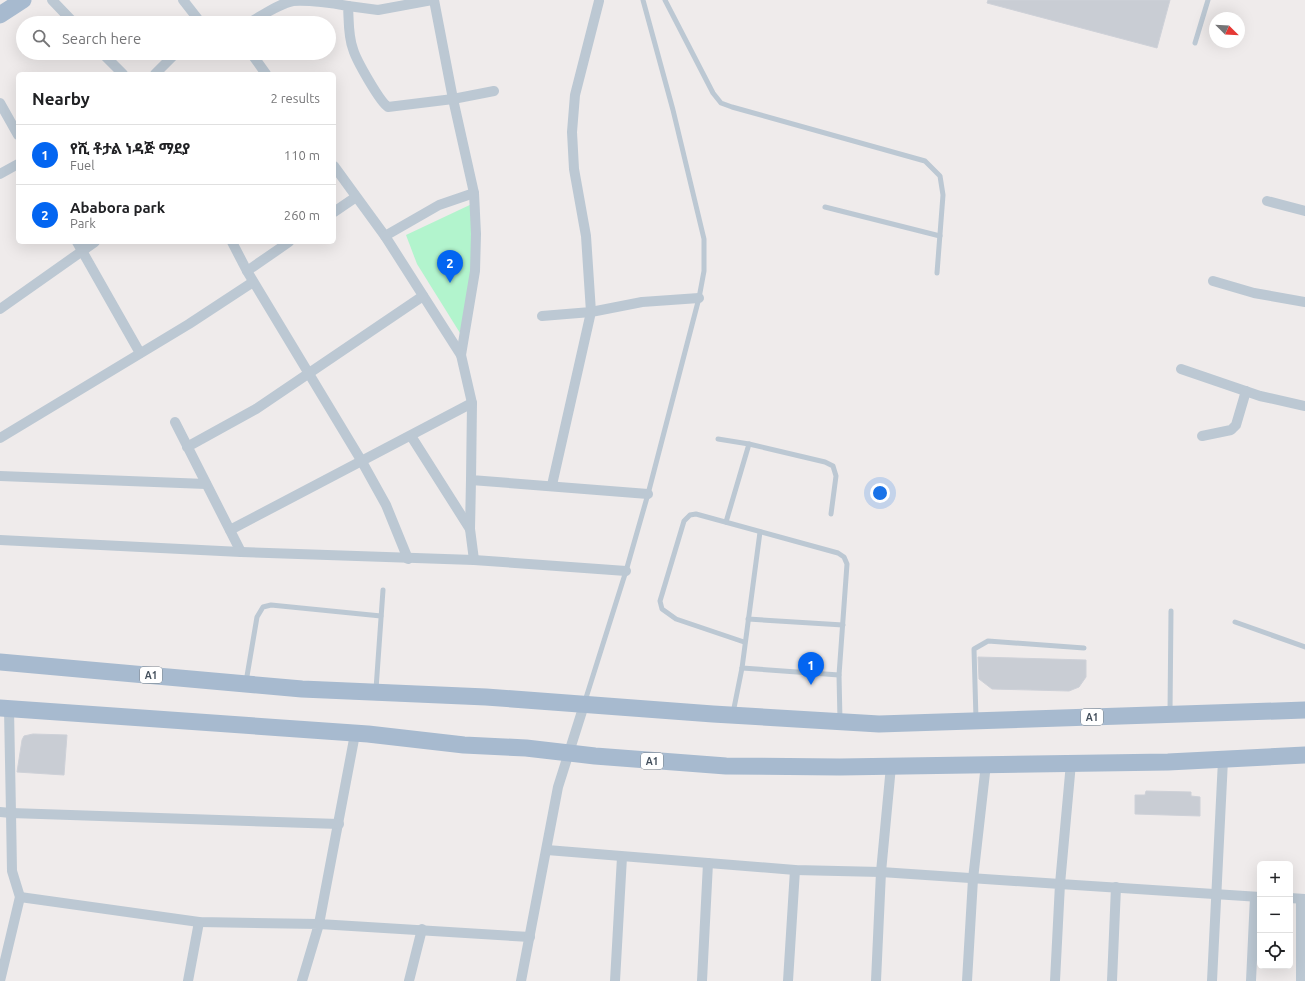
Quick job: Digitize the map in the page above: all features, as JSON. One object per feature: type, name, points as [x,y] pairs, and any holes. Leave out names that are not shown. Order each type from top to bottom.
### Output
[{"type":"main road","points":[[0,15],[23,0]]},
{"type":"main road","name":"A1","points":[[0,662],[302,689],[584,705],[733,716]]},
{"type":"main road","name":"A1","points":[[4,708],[355,734],[464,745],[526,748],[568,754],[726,766],[891,766],[1071,763],[1223,760],[1305,755]]},
{"type":"main road","name":"A1","points":[[840,722],[879,724],[1305,710]]},
{"type":"main road","points":[[733,716],[840,722]]},
{"type":"street","points":[[52,0],[67,16]]},
{"type":"street","points":[[183,0],[196,16]]},
{"type":"street","points":[[261,16],[293,0],[307,0],[378,10],[433,0],[474,193],[476,234],[475,271],[461,355]]},
{"type":"street","points":[[552,485],[591,312],[586,236],[574,169],[572,132],[575,95],[598,0]]},
{"type":"street","points":[[348,6],[349,30],[353,50],[384,104],[393,108],[494,91]]},
{"type":"street","points":[[109,60],[121,72]]},
{"type":"street","points":[[157,72],[169,60]]},
{"type":"street","points":[[256,60],[265,72]]},
{"type":"street","points":[[0,103],[16,131]]},
{"type":"street","points":[[0,174],[16,165]]},
{"type":"street","points":[[336,169],[385,236],[461,355],[472,404],[470,529],[474,560]]},
{"type":"street","points":[[385,236],[439,205],[474,193]]},
{"type":"street","points":[[336,211],[356,197]]},
{"type":"street","points":[[1267,201],[1305,211]]},
{"type":"street","points":[[233,244],[246,271],[361,460],[386,505],[408,558]]},
{"type":"street","points":[[246,271],[286,244]]},
{"type":"street","points":[[0,309],[80,246],[140,353]]},
{"type":"street","points":[[1213,281],[1254,293],[1305,302]]},
{"type":"street","points":[[0,438],[253,282]]},
{"type":"street","points":[[187,447],[256,409],[423,296]]},
{"type":"street","points":[[542,316],[591,312],[642,302],[699,298]]},
{"type":"street","points":[[1181,369],[1246,391],[1305,406]]},
{"type":"street","points":[[1202,436],[1231,430],[1236,425],[1246,391]]},
{"type":"street","points":[[230,530],[361,460],[472,404]]},
{"type":"street","points":[[174,422],[242,552]]},
{"type":"street","points":[[411,436],[470,529]]},
{"type":"street","points":[[0,476],[206,484]]},
{"type":"street","points":[[471,480],[552,485],[648,494]]},
{"type":"street","points":[[0,540],[242,552],[474,560],[626,572]]},
{"type":"street","points":[[521,981],[558,787],[584,705]]},
{"type":"street","points":[[0,981],[20,897],[12,870],[11,813],[4,708]]},
{"type":"street","points":[[302,981],[319,924],[355,734]]},
{"type":"street","points":[[1212,981],[1223,760]]},
{"type":"street","points":[[1055,981],[1060,884],[1071,763]]},
{"type":"street","points":[[967,981],[973,879],[986,764]]},
{"type":"street","points":[[876,981],[882,872],[891,766]]},
{"type":"street","points":[[0,812],[339,824]]},
{"type":"street","points":[[547,850],[795,870],[882,872],[973,879],[1217,893],[1257,897]]},
{"type":"street","points":[[614,981],[622,857]]},
{"type":"street","points":[[702,981],[708,863]]},
{"type":"street","points":[[788,981],[795,870]]},
{"type":"street","points":[[1112,981],[1116,887]]},
{"type":"street","points":[[20,897],[199,922],[319,924],[422,929],[530,937]]},
{"type":"street","points":[[1293,898],[1303,899],[1301,981]]},
{"type":"street","points":[[1252,981],[1257,911]]},
{"type":"street","points":[[188,981],[199,922]]},
{"type":"street","points":[[409,981],[422,929]]},
{"type":"lane","points":[[584,705],[626,572],[648,494],[699,298],[704,271],[704,239],[687,164],[643,0]]},
{"type":"lane","points":[[665,0],[713,93],[721,102],[732,107],[925,161],[940,176],[943,195],[937,273]]},
{"type":"lane","points":[[1195,43],[1208,0]]},
{"type":"lane","points":[[825,207],[940,236]]},
{"type":"lane","points":[[718,439],[750,444],[825,462],[833,466],[836,476],[831,514]]},
{"type":"lane","points":[[726,522],[750,444]]},
{"type":"lane","points":[[744,642],[676,620],[662,609],[660,601],[684,521],[690,514],[696,514],[838,553],[844,557],[847,564],[839,675],[840,722]]},
{"type":"lane","points":[[733,716],[742,668],[744,642],[760,532]]},
{"type":"lane","points":[[376,692],[383,590]]},
{"type":"lane","points":[[246,684],[257,617],[263,607],[270,605],[381,616]]},
{"type":"lane","points":[[1170,714],[1172,611]]},
{"type":"lane","points":[[748,619],[842,625]]},
{"type":"lane","points":[[1234,622],[1305,647]]},
{"type":"lane","points":[[976,720],[974,649],[988,641],[1084,648]]},
{"type":"lane","points":[[742,668],[839,675]]},
{"type":"green space","points":[[474,203],[475,265],[460,333],[417,264],[406,235]]},
{"type":"building","points":[[988,0],[1170,0],[1157,48],[987,3]]},
{"type":"building","points":[[978,657],[1086,660],[1086,677],[1079,687],[1069,691],[992,689],[979,679]]},
{"type":"building","points":[[33,734],[67,735],[64,775],[17,772],[22,740],[24,736]]},
{"type":"building","points":[[1146,791],[1191,792],[1191,796],[1200,797],[1200,816],[1135,814],[1135,795],[1145,795]]},
{"type":"place","name":"Ababora park","points":[[450,283]]},
{"type":"place","name":"የሺ ቶታል ነዳጅ ማደያ","points":[[811,685]]}]
